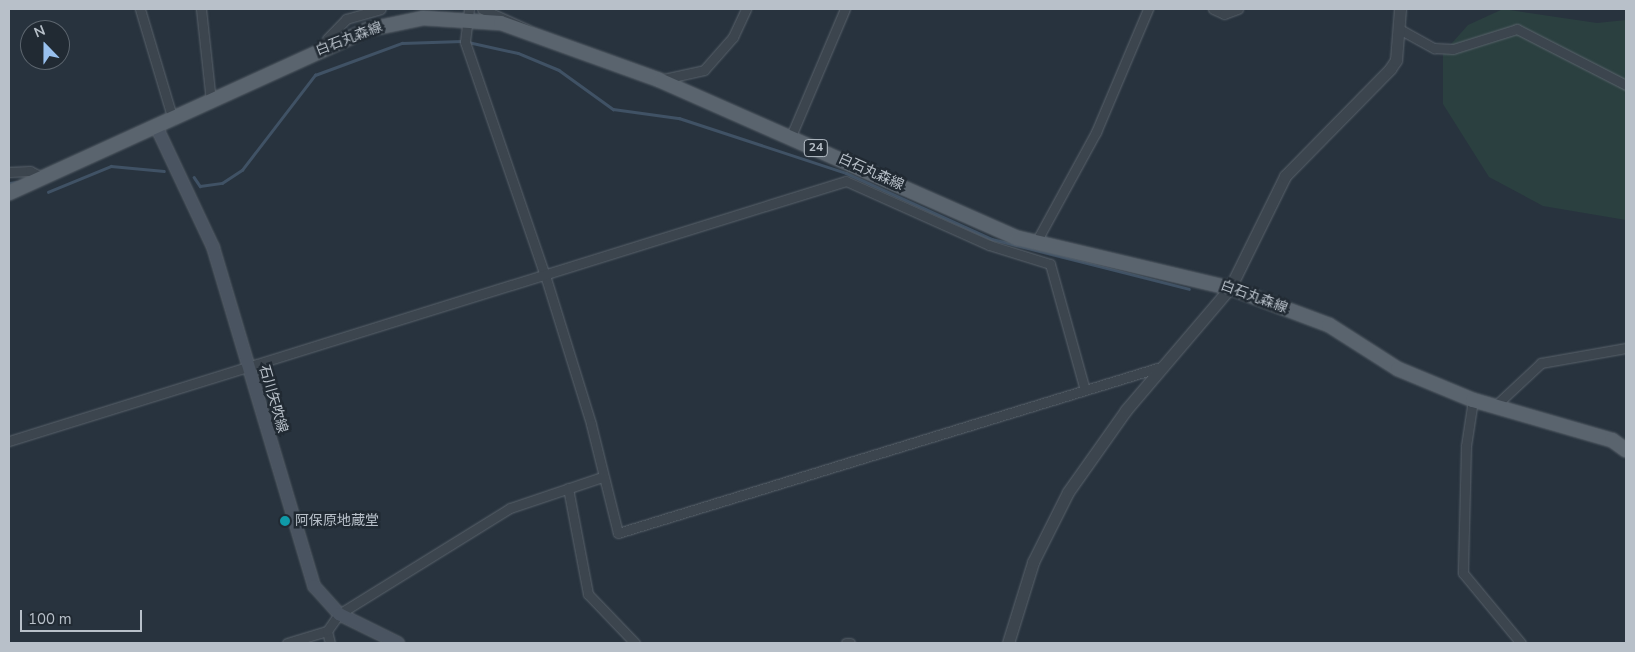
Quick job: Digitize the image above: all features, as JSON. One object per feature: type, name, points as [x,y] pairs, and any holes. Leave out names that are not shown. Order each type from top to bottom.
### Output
[{"type":"main road","name":"白石丸森線","points":[[9,194],[47,180],[329,44],[389,23],[469,14],[528,31],[659,80],[1035,244],[1196,277],[1230,288],[1329,325],[1398,368],[1472,400],[1496,405],[1612,440],[1626,450]]},
{"type":"main road","name":"石川矢吹線","points":[[157,128],[213,246],[314,586],[339,614],[398,643]]},
{"type":"street","points":[[140,9],[173,120]]},
{"type":"street","points":[[201,9],[211,101]]},
{"type":"street","points":[[329,44],[328,39],[346,19],[381,9]]},
{"type":"street","points":[[482,9],[519,22],[528,31]]},
{"type":"street","points":[[659,80],[704,70],[733,38],[746,9]]},
{"type":"street","points":[[791,136],[845,9]]},
{"type":"street","points":[[1035,244],[1096,132],[1148,9]]},
{"type":"street","points":[[1213,9],[1224,14],[1238,9]]},
{"type":"street","points":[[1008,643],[1033,562],[1068,492],[1126,410],[1167,365],[1230,288],[1285,176],[1380,83],[1396,60],[1401,30],[1400,9]]},
{"type":"street","points":[[469,14],[465,39],[545,275],[591,424],[602,477],[618,533],[1084,387],[1167,365]]},
{"type":"street","points":[[1401,30],[1434,48],[1453,50],[1517,28],[1626,85]]},
{"type":"street","points":[[9,172],[30,171],[47,180]]},
{"type":"street","points":[[9,441],[846,181],[989,245],[1050,264],[1084,387]]},
{"type":"street","points":[[1496,405],[1542,363],[1626,348]]},
{"type":"street","points":[[1472,400],[1466,446],[1462,573],[1521,643]]},
{"type":"street","points":[[287,643],[327,631],[339,614],[510,508],[602,477]]},
{"type":"street","points":[[568,488],[588,594],[635,643]]},
{"type":"street","points":[[327,631],[330,643]]},
{"type":"green space","points":[[1503,9],[1597,23],[1626,20],[1626,220],[1543,206],[1489,177],[1443,104],[1443,53],[1468,25]]},
{"type":"waterway","points":[[194,177],[200,186],[222,183],[242,170],[315,75],[402,43],[462,41]]},
{"type":"waterway","points":[[468,42],[518,53],[559,70],[613,109],[679,118],[846,173],[992,239],[1189,289]]},
{"type":"waterway","points":[[48,192],[111,166],[164,171]]},
{"type":"waterway","points":[[9,183],[17,182]]},
{"type":"place","name":"阿保原地蔵堂","points":[[285,521]]}]
